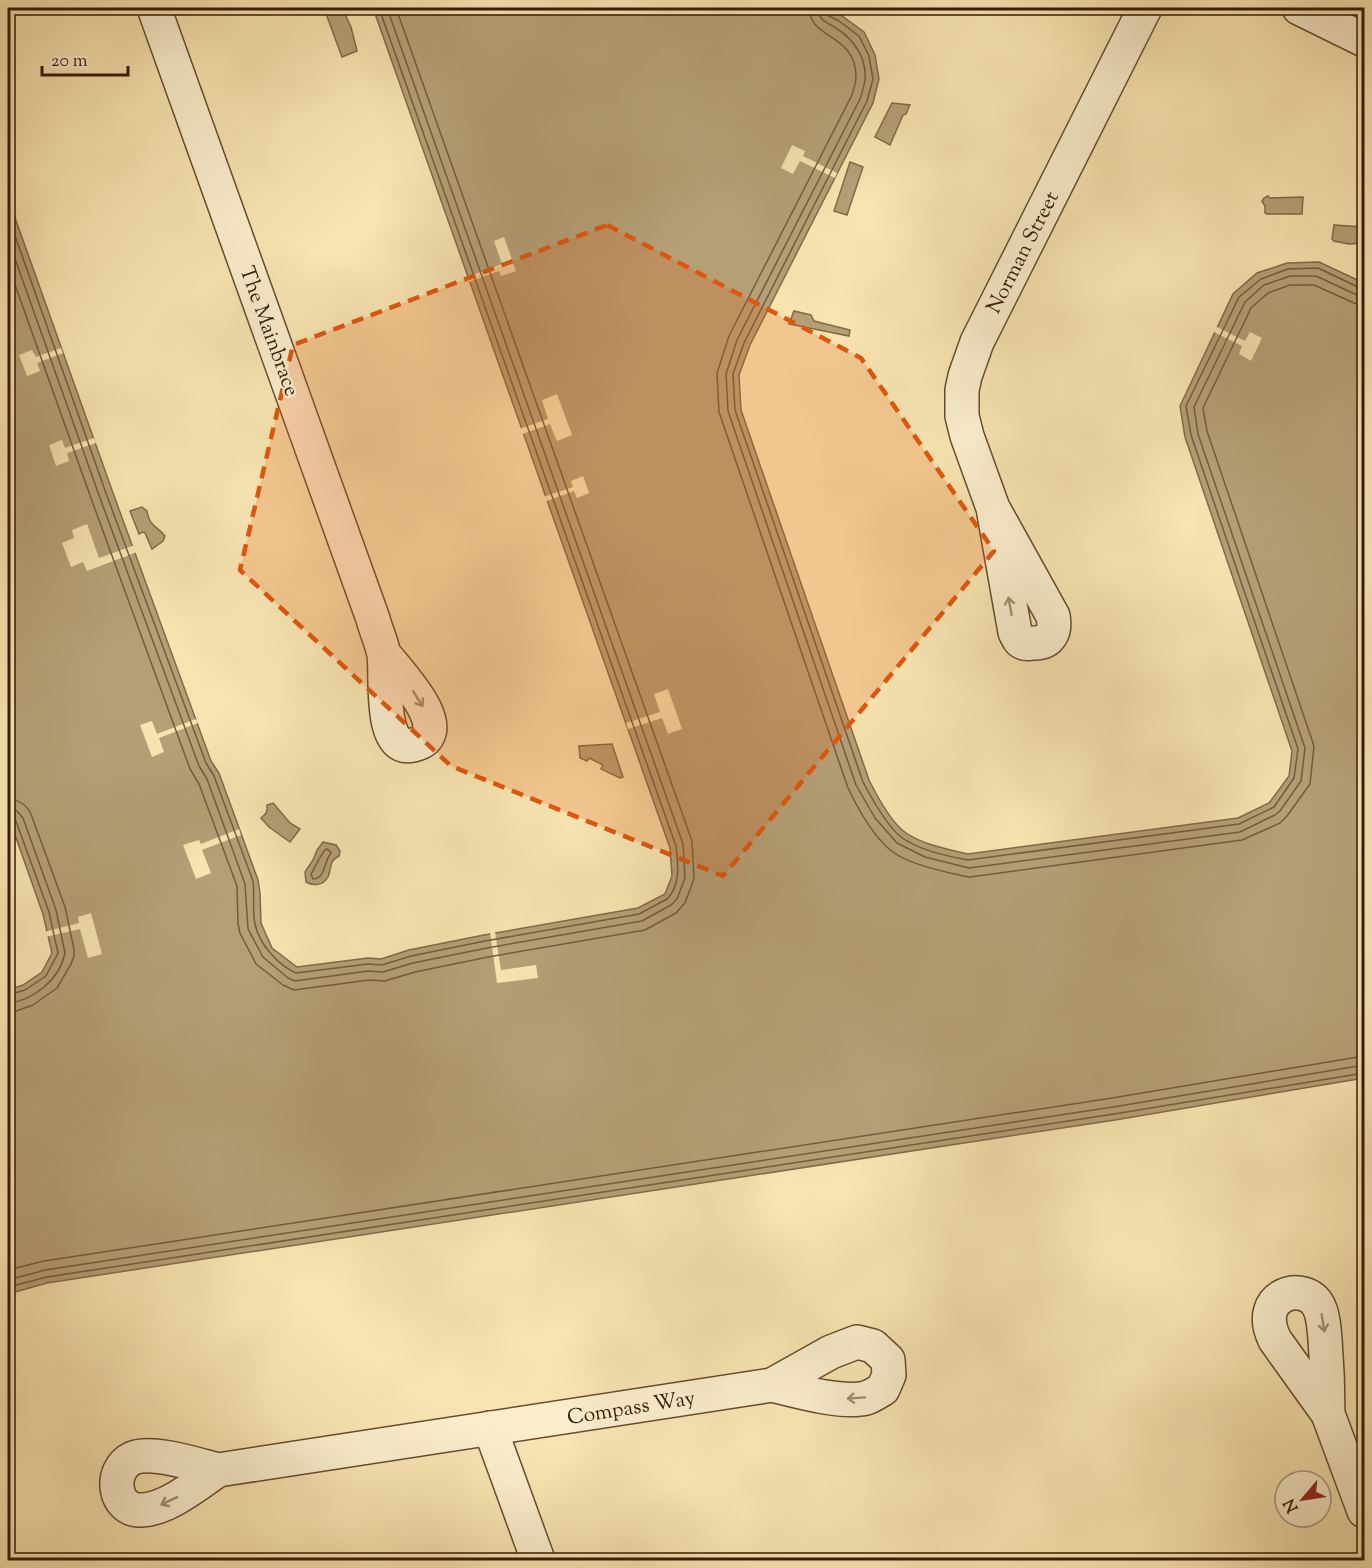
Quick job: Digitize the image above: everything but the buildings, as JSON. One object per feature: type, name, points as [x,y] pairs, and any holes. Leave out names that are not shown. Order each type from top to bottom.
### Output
[{"type":"street","name":"The Mainbrace","points":[[154,8],[384,654]]},
{"type":"street","name":"Norman Street","points":[[993,508],[962,416],[964,376],[977,342],[1145,8]]},
{"type":"street","points":[[1299,8],[1365,40]]},
{"type":"street","name":"Compass Way","points":[[218,1470],[772,1385]]},
{"type":"street","points":[[1328,1414],[1365,1511]]},
{"type":"street","points":[[490,1428],[538,1560]]},
{"type":"highlighted area","points":[[607,225],[861,358],[994,551],[723,876],[451,766],[240,570],[293,345]]},
{"type":"water","points":[[342,8],[351,27],[357,51],[342,57],[325,11]]},
{"type":"water","points":[[373,8],[826,8],[864,32],[875,55],[879,79],[873,103],[750,345],[739,375],[741,410],[869,780],[885,809],[900,829],[920,841],[936,846],[968,854],[1238,818],[1269,803],[1289,776],[1292,751],[1185,437],[1180,406],[1233,294],[1257,273],[1287,263],[1319,262],[1364,283],[1364,1078],[1115,1120],[47,1283],[8,1294],[8,990],[23,985],[42,972],[52,953],[43,914],[8,815],[8,198],[211,761],[219,773],[258,880],[261,923],[272,948],[297,967],[368,958],[381,959],[409,950],[484,935],[638,908],[665,894],[672,876],[670,848]]},
{"type":"water","points":[[892,103],[910,105],[890,145],[875,137]]},
{"type":"water","points":[[850,162],[863,167],[847,215],[834,211]]},
{"type":"water","points":[[1268,196],[1270,198],[1303,197],[1302,214],[1265,213],[1262,201]]},
{"type":"water","points":[[1334,225],[1364,227],[1364,243],[1349,244],[1334,241],[1332,239]]},
{"type":"water","points":[[794,311],[811,315],[814,321],[850,330],[849,336],[789,324]]},
{"type":"water","points":[[142,507],[147,511],[151,523],[165,536],[163,541],[152,549],[145,533],[139,534],[130,511]]},
{"type":"water","points":[[612,744],[623,777],[620,778],[601,769],[603,765],[589,758],[587,761],[580,758],[579,746]]},
{"type":"water","points":[[273,803],[290,823],[300,829],[290,842],[269,827],[261,818],[266,813],[267,805]]},
{"type":"water","points":[[323,842],[336,845],[340,851],[339,856],[332,863],[326,880],[315,885],[306,882],[305,872]]},
{"type":"pier","points":[[792,145],[805,151],[803,156],[837,173],[835,178],[800,161],[793,174],[781,168]]},
{"type":"pier","points":[[504,237],[516,271],[501,276],[499,271],[466,283],[465,278],[502,264],[494,241]]},
{"type":"pier","points":[[1215,326],[1245,341],[1250,332],[1262,338],[1251,361],[1239,354],[1242,346],[1212,331]]},
{"type":"pier","points":[[61,348],[63,353],[37,363],[40,371],[27,376],[19,355],[32,350],[36,357]]},
{"type":"pier","points":[[557,394],[572,435],[557,441],[550,424],[520,435],[519,429],[548,419],[542,400]]},
{"type":"pier","points":[[94,438],[96,443],[67,453],[69,461],[56,466],[49,445],[62,440],[65,448]]},
{"type":"pier","points":[[583,476],[589,493],[577,498],[574,491],[544,502],[543,497],[573,487],[571,481]]},
{"type":"pier","points":[[87,524],[99,558],[135,545],[137,552],[87,571],[83,562],[71,567],[62,543],[74,538],[72,530]]},
{"type":"pier","points":[[668,689],[682,729],[668,734],[662,718],[628,729],[626,723],[660,712],[654,694]]},
{"type":"pier","points":[[196,719],[198,723],[159,738],[164,752],[152,757],[140,725],[152,721],[157,734]]},
{"type":"pier","points":[[239,829],[241,835],[202,850],[211,873],[196,879],[183,845],[199,840],[201,844]]},
{"type":"pier","points":[[91,913],[102,954],[88,958],[80,929],[45,937],[44,932],[79,923],[78,917]]},
{"type":"pier","points":[[490,932],[495,932],[501,970],[536,965],[538,978],[497,983]]}]
